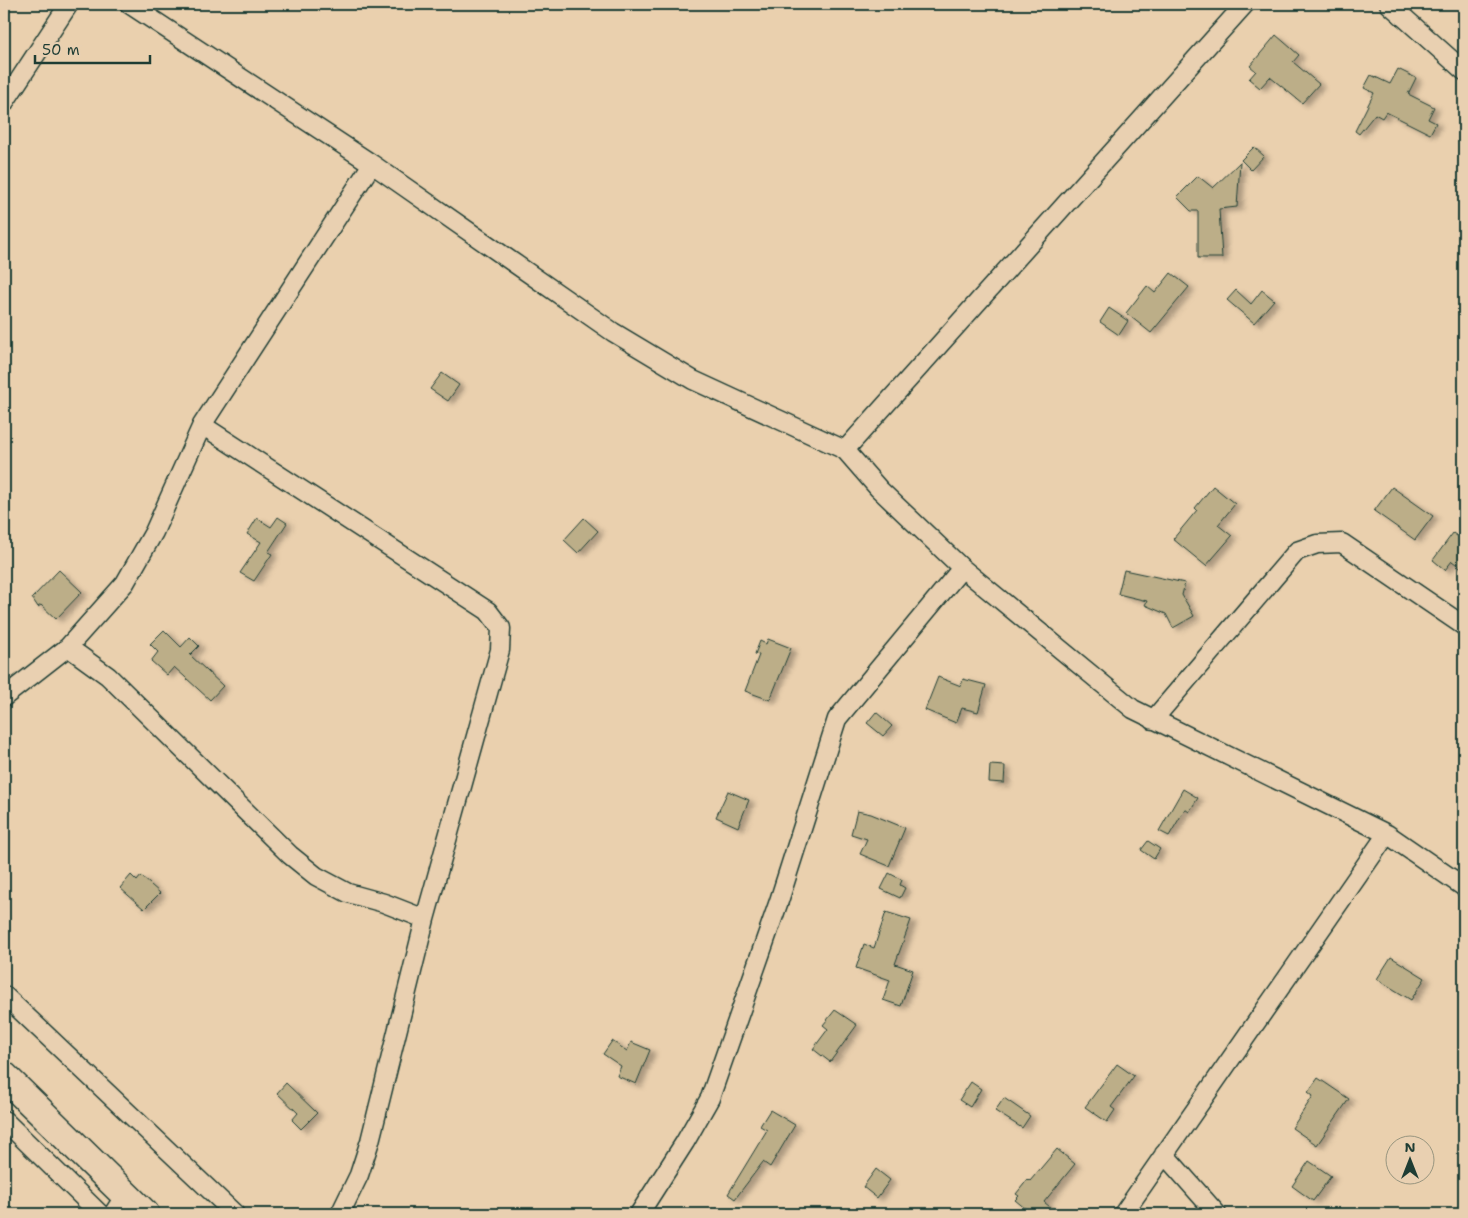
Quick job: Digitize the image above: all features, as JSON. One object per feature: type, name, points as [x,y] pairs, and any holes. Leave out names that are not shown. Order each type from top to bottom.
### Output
[{"type":"highway","points":[[4,1076],[119,1205],[144,1214]]},
{"type":"street","points":[[4,103],[69,4]]},
{"type":"street","points":[[129,4],[372,164],[629,341],[693,380],[844,450],[879,488],[962,568],[1132,709],[1387,834],[1464,887]]},
{"type":"street","points":[[844,450],[1245,4]]},
{"type":"street","points":[[1389,4],[1464,71]]},
{"type":"street","points":[[4,697],[68,647],[125,583],[154,532],[202,425],[372,164]]},
{"type":"street","points":[[202,425],[488,611],[501,628],[500,650],[425,919],[370,1141],[359,1175],[340,1214]]},
{"type":"street","points":[[1153,720],[1297,551],[1317,544],[1342,543],[1464,626]]},
{"type":"street","points":[[638,1214],[685,1142],[710,1098],[779,901],[837,719],[962,568]]},
{"type":"street","points":[[68,647],[108,676],[290,856],[316,876],[348,893],[384,903],[425,919]]},
{"type":"street","points":[[1123,1214],[1387,834]]},
{"type":"street","points":[[4,995],[235,1214]]},
{"type":"street","points":[[4,1120],[100,1214]]},
{"type":"street","points":[[1164,1154],[1217,1214]]},
{"type":"building","points":[[1276,35],[1299,55],[1293,62],[1319,84],[1302,103],[1270,77],[1260,88],[1249,79],[1256,71],[1250,66]]},
{"type":"building","points":[[1398,69],[1416,78],[1408,94],[1434,107],[1428,119],[1436,123],[1430,134],[1386,112],[1382,118],[1375,114],[1359,134],[1355,131],[1374,93],[1364,88],[1371,75],[1390,84]]},
{"type":"building","points":[[1254,147],[1264,156],[1251,170],[1241,160]]},
{"type":"building","points":[[1240,162],[1237,207],[1219,209],[1222,258],[1198,258],[1198,211],[1191,211],[1177,197],[1198,176],[1213,188]]},
{"type":"building","points":[[1171,273],[1189,287],[1151,333],[1126,313],[1147,286],[1155,293]]},
{"type":"building","points":[[1236,290],[1251,304],[1262,290],[1274,300],[1254,323],[1227,300]]},
{"type":"building","points":[[1109,308],[1128,321],[1119,335],[1100,322]]},
{"type":"building","points":[[442,373],[459,385],[448,401],[430,389]]},
{"type":"building","points":[[1213,486],[1235,504],[1218,525],[1232,536],[1206,566],[1173,539],[1197,510],[1195,508]]},
{"type":"building","points":[[1392,487],[1433,516],[1415,540],[1374,511]]},
{"type":"building","points":[[278,517],[287,523],[268,552],[272,554],[254,581],[240,573],[261,542],[247,534],[257,518],[271,527]]},
{"type":"building","points":[[584,518],[598,531],[578,553],[564,540]]},
{"type":"building","points":[[1453,533],[1464,541],[1464,570],[1452,561],[1445,570],[1433,560]]},
{"type":"building","points":[[59,570],[82,592],[56,619],[41,605],[38,607],[32,598]]},
{"type":"building","points":[[1124,570],[1185,583],[1182,595],[1194,616],[1173,628],[1166,614],[1145,605],[1147,601],[1118,594]]},
{"type":"building","points":[[164,630],[181,647],[190,637],[199,646],[190,655],[223,686],[210,700],[174,667],[167,675],[151,661],[158,652],[150,644]]},
{"type":"building","points":[[768,639],[791,648],[770,700],[745,691],[759,655],[755,654],[760,641],[766,644]]},
{"type":"building","points":[[938,677],[961,686],[963,679],[986,685],[978,712],[962,708],[956,723],[925,710]]},
{"type":"building","points":[[876,712],[892,726],[883,736],[867,723]]},
{"type":"building","points":[[990,765],[1005,766],[1004,783],[989,782]]},
{"type":"building","points":[[1183,789],[1198,798],[1189,812],[1185,809],[1169,836],[1159,831]]},
{"type":"building","points":[[728,791],[749,800],[738,827],[716,817]]},
{"type":"building","points":[[857,811],[871,814],[905,828],[889,866],[860,854],[867,839],[851,834]]},
{"type":"building","points":[[1148,841],[1160,849],[1154,859],[1141,850]]},
{"type":"building","points":[[889,873],[902,880],[900,885],[905,888],[900,898],[881,889]]},
{"type":"building","points":[[131,875],[137,881],[141,876],[160,893],[144,909],[120,888]]},
{"type":"building","points":[[886,912],[911,920],[895,964],[913,970],[901,1006],[883,1000],[890,980],[856,968],[864,944],[874,948]]},
{"type":"building","points":[[1391,957],[1425,978],[1411,1000],[1377,979]]},
{"type":"building","points":[[835,1010],[857,1025],[830,1062],[813,1049],[828,1029],[823,1025]]},
{"type":"building","points":[[612,1041],[627,1051],[631,1042],[650,1050],[636,1084],[617,1076],[621,1066],[603,1054]]},
{"type":"building","points":[[1117,1064],[1134,1076],[1111,1107],[1115,1110],[1107,1122],[1085,1107]]},
{"type":"building","points":[[1318,1078],[1349,1099],[1317,1145],[1292,1128],[1313,1096],[1308,1092]]},
{"type":"building","points":[[971,1082],[981,1089],[970,1107],[959,1100]]},
{"type":"building","points":[[286,1083],[317,1113],[301,1129],[292,1120],[298,1113],[277,1093]]},
{"type":"building","points":[[1004,1098],[1030,1116],[1022,1128],[995,1111]]},
{"type":"building","points":[[770,1110],[795,1125],[770,1167],[763,1162],[735,1199],[728,1194],[767,1130],[760,1126]]},
{"type":"building","points":[[1057,1149],[1075,1164],[1044,1202],[1050,1207],[1045,1214],[1032,1214],[1015,1200],[1019,1196],[1016,1194],[1028,1179],[1030,1181]]},
{"type":"building","points":[[1309,1161],[1331,1176],[1313,1201],[1292,1186]]},
{"type":"building","points":[[876,1169],[890,1180],[877,1198],[863,1187]]}]
